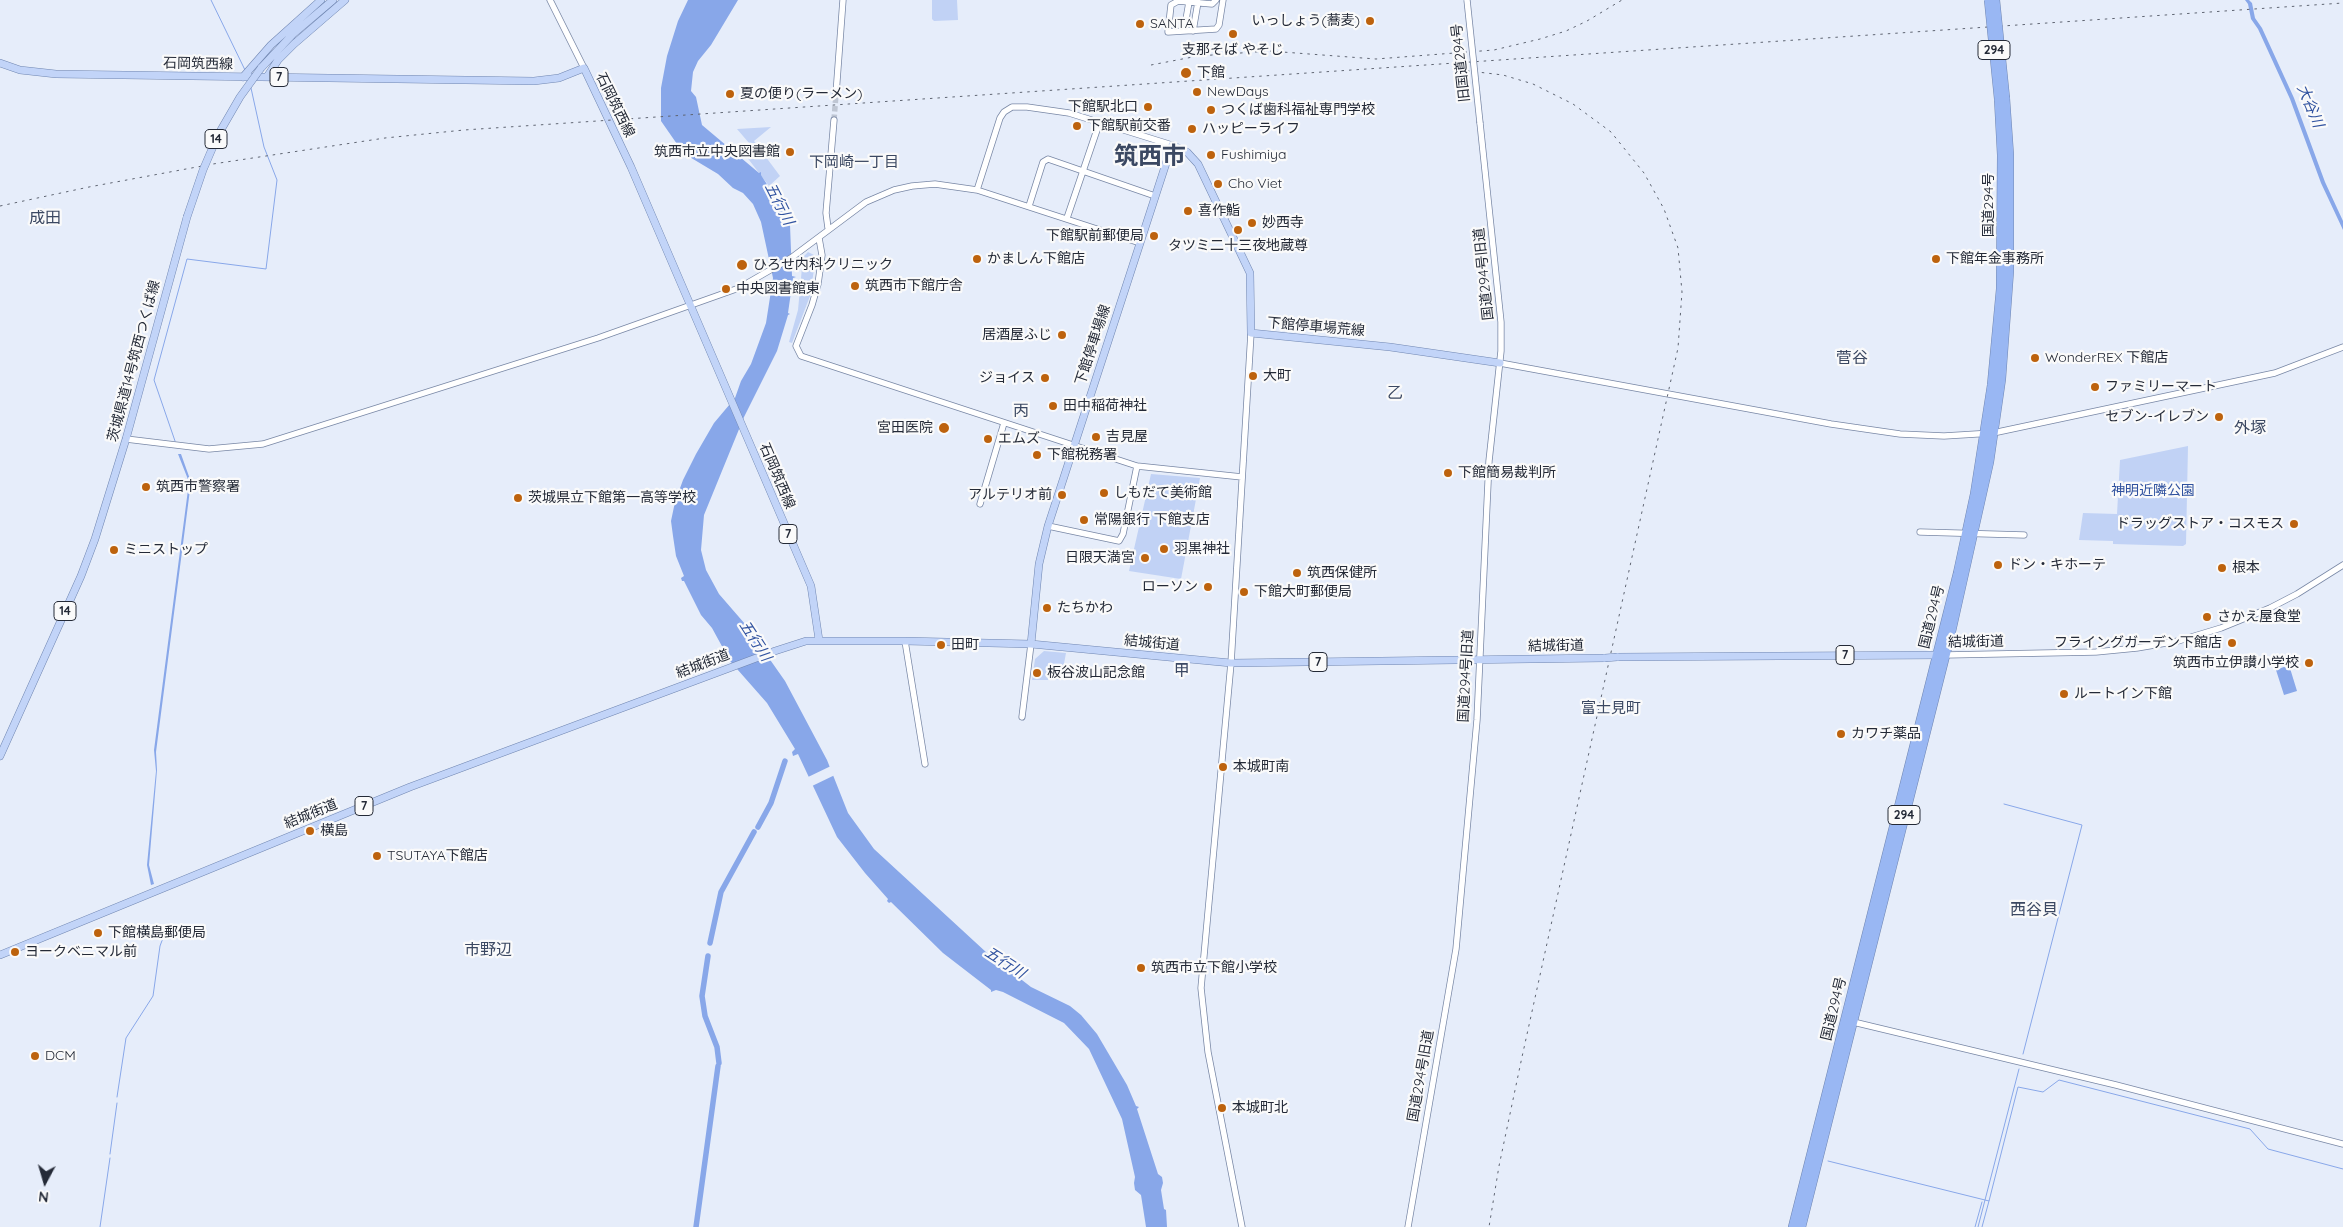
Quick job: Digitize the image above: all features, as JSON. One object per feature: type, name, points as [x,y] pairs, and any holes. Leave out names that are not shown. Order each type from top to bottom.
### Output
[{"type":"highway","name":"国道294号","points":[[1989,0],[2002,99]]},
{"type":"highway","name":"国道294号","points":[[1793,1227],[1849,1021],[1941,655],[1971,533],[1989,434],[1998,334],[2003,243],[2002,99],[1995,0]]},
{"type":"highway","name":"国道294号","points":[[1802,1227],[1849,1021]]},
{"type":"main road","points":[[244,77],[271,45],[321,0]]},
{"type":"main road","name":"茨城県道14号筑西つくば線","points":[[0,756],[91,552],[126,439],[187,217],[203,170],[218,135],[240,97],[261,68],[293,34],[333,0]]},
{"type":"main road","points":[[267,77],[274,66],[294,44],[345,0]]},
{"type":"main road","name":"石岡筑西線","points":[[0,63],[20,70],[43,74],[534,81],[559,78],[584,68],[631,166],[811,586],[819,640]]},
{"type":"main road","name":"下館停車場線","points":[[1031,644],[1039,564],[1048,526],[1172,145]]},
{"type":"main road","name":"下館停車場荒線","points":[[1172,145],[1187,152],[1198,164],[1250,273],[1251,333],[1390,347],[1500,363]]},
{"type":"main road","name":"結城街道","points":[[0,955],[407,788],[797,643],[819,640],[1031,644],[1231,662],[1941,655]]},
{"type":"street","points":[[550,0],[584,68]]},
{"type":"street","points":[[836,94],[843,0]]},
{"type":"street","points":[[1222,14],[1214,2],[1178,1],[1170,5],[1168,32],[1216,30],[1222,14],[1223,0]]},
{"type":"street","name":"旧国道294号","points":[[1467,0],[1480,123]]},
{"type":"street","points":[[1184,31],[1189,2]]},
{"type":"street","points":[[1193,31],[1198,2]]},
{"type":"street","points":[[977,190],[1000,118],[1009,109],[1017,106],[1069,113],[1100,120],[1172,145]]},
{"type":"street","points":[[828,228],[826,213],[834,120]]},
{"type":"street","points":[[1067,218],[1100,120]]},
{"type":"street","name":"国道294号旧道","points":[[1408,1227],[1456,948],[1475,751],[1489,461],[1500,363],[1501,322],[1480,123]]},
{"type":"street","points":[[1029,206],[1044,160],[1048,159],[1155,196]]},
{"type":"street","points":[[126,439],[209,450],[263,444],[598,338],[732,291],[763,276],[803,250],[819,238],[828,228],[866,202],[894,190],[929,184],[977,190],[1140,243]]},
{"type":"street","points":[[819,238],[822,249],[821,266],[812,306],[796,346],[800,355],[1137,466],[1242,477]]},
{"type":"street","points":[[1242,1227],[1208,1052],[1201,988],[1231,662],[1251,333]]},
{"type":"street","points":[[1500,363],[1830,424],[1900,434],[1930,436],[1989,434],[2275,373],[2343,347]]},
{"type":"street","points":[[980,504],[1004,423]]},
{"type":"street","points":[[1048,526],[1119,541],[1123,534],[1137,466]]},
{"type":"street","points":[[1920,532],[2024,535]]},
{"type":"street","name":"結城街道","points":[[1941,655],[2096,652],[2178,641],[2221,628],[2270,608],[2343,565]]},
{"type":"street","points":[[906,641],[924,764]]},
{"type":"street","points":[[1022,717],[1031,644]]},
{"type":"street","points":[[1849,1021],[2116,1085],[2343,1144]]},
{"type":"green space","points":[[932,0],[957,0],[958,20],[934,21],[932,19]]},
{"type":"green space","points":[[771,127],[754,141],[780,176],[769,186],[746,156],[755,150],[737,129]]},
{"type":"green space","points":[[808,252],[816,256],[810,296],[792,343],[789,342],[798,310],[803,257]]},
{"type":"green space","name":"神明近隣公園","points":[[2188,446],[2186,544],[2183,546],[2113,544],[2113,541],[2079,540],[2083,513],[2117,514],[2120,460]]},
{"type":"green space","points":[[1151,474],[1200,478],[1181,579],[1129,571]]},
{"type":"green space","points":[[1044,651],[1066,653],[1061,680],[1032,680],[1035,659]]},
{"type":"water","name":"五行川","points":[[688,0],[738,0],[711,45],[698,61],[693,72],[691,91],[696,97],[702,125],[759,173],[761,172],[761,175],[784,211],[790,225],[792,276],[796,277],[793,278],[788,313],[790,314],[788,315],[777,351],[744,417],[704,515],[701,550],[706,570],[719,594],[745,624],[785,681],[827,760],[848,813],[874,849],[987,953],[1031,987],[1070,1006],[1081,1015],[1097,1034],[1127,1085],[1136,1106],[1139,1107],[1137,1109],[1158,1174],[1162,1177],[1161,1190],[1164,1209],[1166,1210],[1167,1227],[1146,1227],[1141,1195],[1135,1190],[1135,1177],[1122,1119],[1089,1049],[1064,1023],[1003,992],[996,990],[991,992],[991,990],[943,953],[891,902],[887,901],[888,899],[837,837],[798,754],[793,756],[792,752],[795,749],[767,703],[730,661],[712,628],[701,615],[684,581],[682,581],[681,578],[684,576],[676,556],[671,521],[675,502],[696,454],[714,423],[735,398],[741,381],[751,364],[766,323],[773,278],[761,222],[753,204],[743,193],[733,188],[718,174],[688,156],[684,149],[677,151],[677,144],[661,121],[661,88],[667,56],[678,21]]},
{"type":"water","points":[[2245,0],[2249,0],[2252,3],[2255,18],[2262,28],[2294,98],[2325,182],[2343,221],[2343,230],[2321,183],[2290,99],[2258,29],[2251,19],[2248,4]]},
{"type":"water","points":[[178,454],[181,454],[191,482],[156,752],[157,770],[149,865],[154,884],[151,885],[147,865],[156,771],[154,750],[189,482]]},
{"type":"water","points":[[2289,665],[2297,691],[2284,695],[2276,670]]},
{"type":"pier","points":[[833,765],[837,774],[810,787],[806,778]]},
{"type":"waterway","points":[[211,0],[245,70]]},
{"type":"waterway","points":[[175,441],[154,380],[187,259],[266,269],[277,180],[264,147],[251,88]]},
{"type":"waterway","points":[[758,827],[771,803],[785,761]]},
{"type":"waterway","points":[[2004,804],[2082,825],[2023,1054]]},
{"type":"waterway","points":[[710,943],[721,892],[754,832]]},
{"type":"waterway","points":[[117,1097],[126,1038],[153,996],[160,946],[163,938]]},
{"type":"waterway","points":[[708,956],[702,996],[705,1016],[717,1047],[719,1063]]},
{"type":"waterway","points":[[696,1227],[718,1066]]},
{"type":"waterway","points":[[1978,1227],[2019,1069]]},
{"type":"waterway","points":[[1828,1161],[1989,1201],[2018,1087],[2043,1092],[2059,1080],[2250,1129],[2268,1149],[2343,1169]]},
{"type":"waterway","points":[[110,1154],[117,1103]]},
{"type":"waterway","points":[[100,1227],[110,1158]]},
{"type":"waterway","points":[[1982,1227],[1989,1201]]},
{"type":"waterway","points":[[1975,1227],[1982,1202]]},
{"type":"tunnel","points":[[834,120],[836,94]]},
{"type":"railway","points":[[1151,65],[1198,56],[1269,51],[1376,59],[1494,50],[1566,31],[1622,0]]},
{"type":"railway","points":[[0,206],[213,164],[385,138],[464,130],[2343,3]]},
{"type":"railway","points":[[1452,69],[1503,75],[1533,84],[1573,104],[1611,132],[1644,173],[1664,209],[1678,248],[1682,292],[1678,348],[1522,1057],[1499,1166],[1489,1227]]},
{"type":"place","name":"いっしょう(蕎麦)","points":[[1370,21]]},
{"type":"place","name":"SANTA","points":[[1140,24]]},
{"type":"place","name":"支那そば やそじ","points":[[1233,34]]},
{"type":"place","name":"下館","points":[[1186,73]]},
{"type":"place","name":"NewDays","points":[[1197,92]]},
{"type":"place","name":"夏の便り(ラーメン)","points":[[730,94]]},
{"type":"place","name":"下館駅北口","points":[[1148,107]]},
{"type":"place","name":"つくば歯科福祉専門学校","points":[[1211,110]]},
{"type":"place","name":"下館駅前交番","points":[[1077,126]]},
{"type":"place","name":"ハッピーライフ","points":[[1192,129]]},
{"type":"place","name":"筑西市立中央図書館","points":[[790,152]]},
{"type":"place","name":"Fushimiya","points":[[1211,155]]},
{"type":"place","name":"Cho Viet","points":[[1218,184]]},
{"type":"place","name":"喜作鮨","points":[[1188,211]]},
{"type":"place","name":"妙西寺","points":[[1252,223]]},
{"type":"place","name":"タツミ二十三夜地蔵尊","points":[[1238,230]]},
{"type":"place","name":"下館駅前郵便局","points":[[1154,236]]},
{"type":"place","name":"かましん下館店","points":[[977,259]]},
{"type":"place","name":"下館年金事務所","points":[[1936,259]]},
{"type":"place","name":"ひろせ内科クリニック","points":[[742,265]]},
{"type":"place","name":"筑西市下館庁舎","points":[[855,286]]},
{"type":"place","name":"中央図書館東","points":[[726,289]]},
{"type":"place","name":"居酒屋ふじ","points":[[1062,335]]},
{"type":"place","name":"WonderREX 下館店","points":[[2035,358]]},
{"type":"place","name":"大町","points":[[1253,376]]},
{"type":"place","name":"ジョイス","points":[[1045,378]]},
{"type":"place","name":"ファミリーマート","points":[[2095,387]]},
{"type":"place","name":"田中稲荷神社","points":[[1053,406]]},
{"type":"place","name":"セブン-イレブン","points":[[2219,417]]},
{"type":"place","name":"宮田医院","points":[[944,428]]},
{"type":"place","name":"吉見屋","points":[[1096,437]]},
{"type":"place","name":"エムズ","points":[[988,439]]},
{"type":"place","name":"下館税務署","points":[[1037,455]]},
{"type":"place","name":"下館簡易裁判所","points":[[1448,473]]},
{"type":"place","name":"筑西市警察署","points":[[146,487]]},
{"type":"place","name":"しもだて美術館","points":[[1104,493]]},
{"type":"place","name":"アルテリオ前","points":[[1062,495]]},
{"type":"place","name":"茨城県立下館第一高等学校","points":[[518,498]]},
{"type":"place","name":"常陽銀行 下館支店","points":[[1084,520]]},
{"type":"place","name":"ドラッグストア・コスモス","points":[[2294,524]]},
{"type":"place","name":"羽黒神社","points":[[1164,549]]},
{"type":"place","name":"ミニストップ","points":[[114,550]]},
{"type":"place","name":"日限天満宮","points":[[1145,558]]},
{"type":"place","name":"ドン・キホーテ","points":[[1998,565]]},
{"type":"place","name":"根本","points":[[2222,568]]},
{"type":"place","name":"筑西保健所","points":[[1297,573]]},
{"type":"place","name":"ローソン","points":[[1208,587]]},
{"type":"place","name":"下館大町郵便局","points":[[1244,592]]},
{"type":"place","name":"たちかわ","points":[[1047,608]]},
{"type":"place","name":"さかえ屋食堂","points":[[2207,617]]},
{"type":"place","name":"フライングガーデン下館店","points":[[2232,643]]},
{"type":"place","name":"田町","points":[[941,645]]},
{"type":"place","name":"筑西市立伊讃小学校","points":[[2309,663]]},
{"type":"place","name":"板谷波山記念館","points":[[1037,673]]},
{"type":"place","name":"ルートイン下館","points":[[2064,694]]},
{"type":"place","name":"カワチ薬品","points":[[1841,734]]},
{"type":"place","name":"本城町南","points":[[1223,767]]},
{"type":"place","name":"横島","points":[[310,831]]},
{"type":"place","name":"TSUTAYA下館店","points":[[377,856]]},
{"type":"place","name":"下館横島郵便局","points":[[98,933]]},
{"type":"place","name":"ヨークベニマル前","points":[[15,952]]},
{"type":"place","name":"筑西市立下館小学校","points":[[1141,968]]},
{"type":"place","name":"DCM","points":[[35,1056]]},
{"type":"place","name":"本城町北","points":[[1222,1108]]},
{"type":"district","name":"筑西市","points":[[1150,157]]},
{"type":"district","name":"下岡崎一丁目","points":[[854,162]]},
{"type":"district","name":"成田","points":[[45,218]]},
{"type":"district","name":"菅谷","points":[[1852,358]]},
{"type":"district","name":"乙","points":[[1395,393]]},
{"type":"district","name":"丙","points":[[1021,411]]},
{"type":"district","name":"外塚","points":[[2250,428]]},
{"type":"district","name":"甲","points":[[1182,671]]},
{"type":"district","name":"富士見町","points":[[1611,708]]},
{"type":"district","name":"西谷貝","points":[[2034,910]]},
{"type":"district","name":"市野辺","points":[[488,950]]},
{"type":"water label","name":"大谷川","points":[[2310,106]]}]
